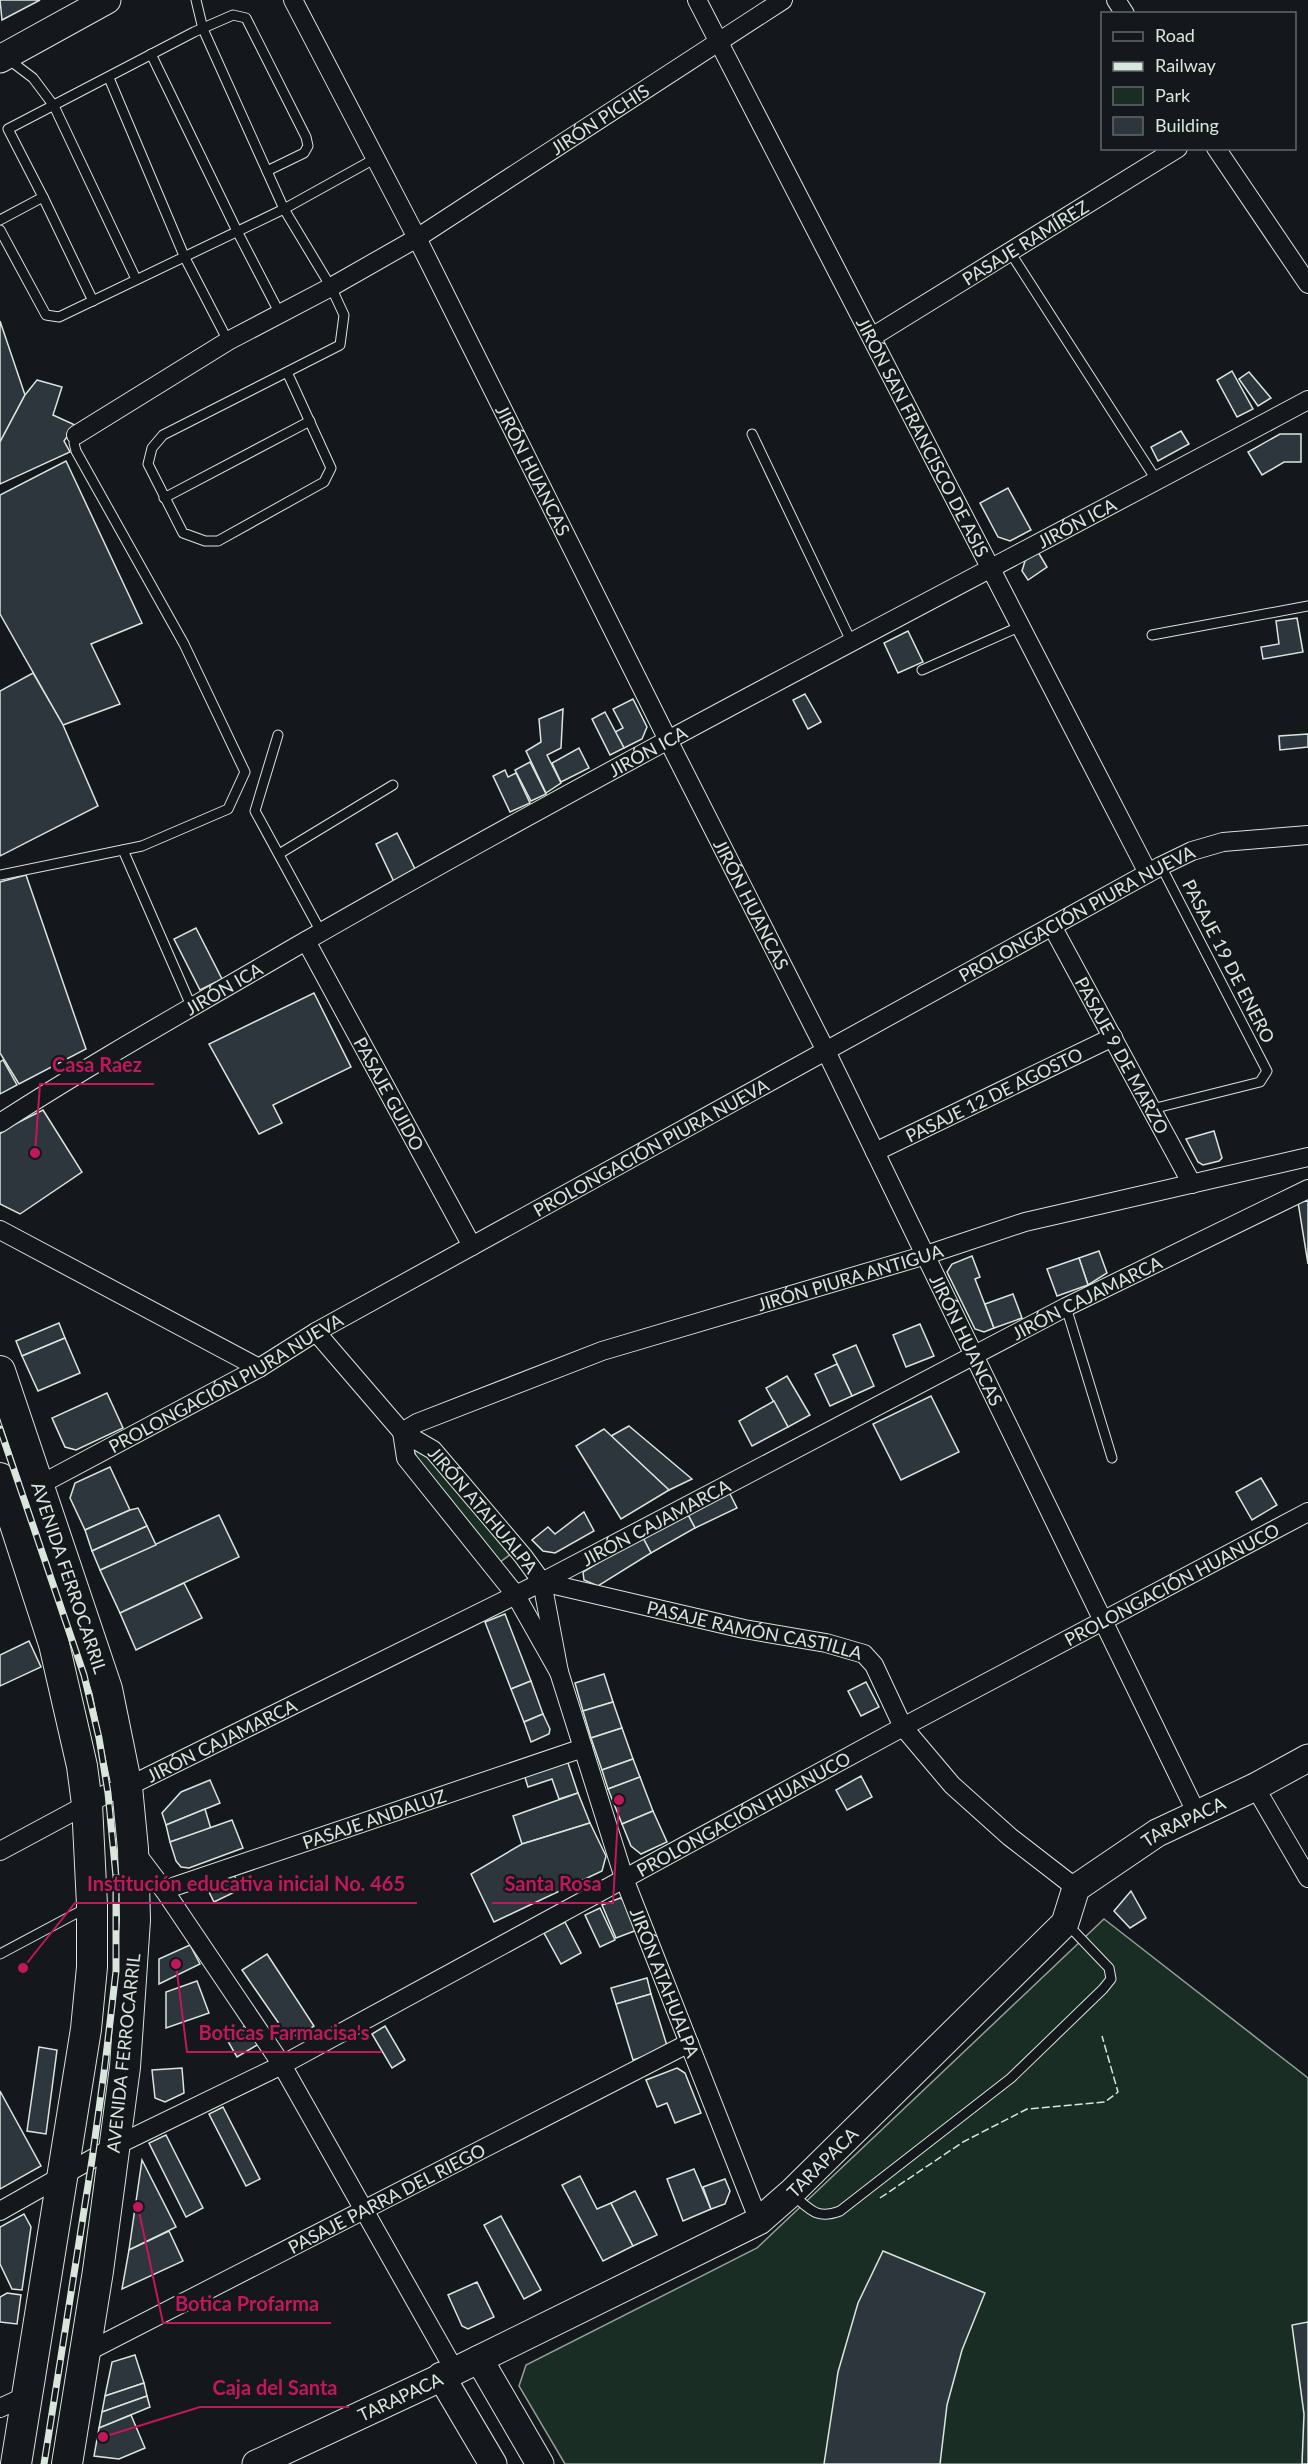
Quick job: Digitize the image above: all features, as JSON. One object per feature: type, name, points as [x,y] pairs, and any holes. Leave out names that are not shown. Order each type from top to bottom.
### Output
[{"type":"main road","name":"AVENIDA FERROCARRIL","points":[[0,1371],[107,1689],[127,1787],[133,1849],[135,1920],[130,2020],[85,2353],[67,2464]]},
{"type":"main road","name":"AVENIDA FERROCARRIL","points":[[3,1495],[65,1684],[82,1766],[87,1804],[92,1905],[92,1967],[86,2029],[60,2178],[13,2402],[15,2464]]},
{"type":"street","points":[[2,58],[106,0]]},
{"type":"street","name":"JIRÓN HUANCAS","points":[[293,0],[417,238],[826,1051],[1197,1814]]},
{"type":"street","name":"JIRÓN SAN FRANCISCO DE ASIS","points":[[698,0],[1021,626],[1155,869]]},
{"type":"street","name":"JIRÓN PICHIS","points":[[76,435],[228,341],[331,287],[417,238],[783,0]]},
{"type":"street","name":"PASAJE RAMÍREZ","points":[[872,337],[1175,150]]},
{"type":"street","points":[[1217,150],[1308,284]]},
{"type":"street","name":"JIRÓN ICA","points":[[0,1123],[192,1008],[484,840],[851,641],[1308,400]]},
{"type":"street","name":"PROLONGACIÓN PIURA NUEVA","points":[[3,1495],[39,1485],[260,1368],[316,1332],[1155,869],[1192,851],[1223,842],[1308,835]]},
{"type":"street","name":"PASAJE 9 DE MARZO","points":[[1052,926],[1192,1184]]},
{"type":"street","name":"PASAJE GUIDO","points":[[314,937],[472,1246]]},
{"type":"street","name":"PASAJE 12 DE AGOSTO","points":[[875,1152],[1113,1037]]},
{"type":"street","name":"JIRÓN PIURA ANTIGUA","points":[[402,1432],[602,1351],[926,1256],[1024,1222],[1308,1157]]},
{"type":"street","name":"JIRÓN CAJAMARCA","points":[[0,1851],[108,1792],[127,1787],[542,1582],[1066,1307],[1308,1190]]},
{"type":"street","points":[[0,1230],[260,1368]]},
{"type":"street","name":"JIRÓN ATAHUALPA","points":[[316,1332],[402,1432],[433,1450],[523,1556],[542,1582],[559,1672],[625,1881],[759,2222]]},
{"type":"street","name":"JIRÓN ATAHUALPA","points":[[402,1432],[406,1458],[515,1594],[559,1672]]},
{"type":"street","name":"PROLONGACIÓN HUANUCO","points":[[0,2211],[113,2147],[282,2065],[625,1881],[903,1727],[1308,1512]]},
{"type":"street","name":"PASAJE RAMÓN CASTILLA","points":[[542,1582],[744,1629],[826,1643],[864,1654],[874,1665],[903,1727],[952,1785],[1010,1837],[1076,1888]]},
{"type":"street","name":"PASAJE ANDALUZ","points":[[164,1890],[583,1748]]},
{"type":"street","name":"TARAPACA","points":[[256,2464],[448,2374],[632,2282],[759,2222],[1065,1923],[1076,1888],[1157,1833],[1255,1787],[1308,1758]]},
{"type":"street","points":[[1255,1787],[1308,1878]]},
{"type":"street","points":[[133,1849],[164,1890],[282,2065],[364,2210],[494,2464]]},
{"type":"street","name":"PASAJE PARRA DEL RIEGO","points":[[85,2353],[689,2043]]},
{"type":"street","points":[[479,2359],[540,2464]]},
{"type":"lane","points":[[196,0],[203,29],[284,209],[331,287],[345,315],[340,345],[163,435],[152,448],[148,464],[183,533],[205,541],[218,541],[324,482],[331,468],[287,372]]},
{"type":"lane","points":[[93,302],[43,197],[4,131],[151,54],[233,15],[246,18],[306,137],[308,146],[304,153],[267,171]]},
{"type":"lane","points":[[151,54],[280,314]]},
{"type":"lane","points":[[2,58],[33,78],[54,106],[136,279]]},
{"type":"lane","points":[[109,78],[185,258],[228,341]]},
{"type":"lane","points":[[0,230],[46,315],[59,317],[284,209],[376,158]]},
{"type":"lane","points":[[0,220],[43,197]]},
{"type":"lane","points":[[1010,252],[1157,481]]},
{"type":"lane","points":[[164,498],[310,421]]},
{"type":"lane","points":[[752,434],[851,641]]},
{"type":"lane","points":[[0,875],[142,846],[228,809],[245,772],[184,644],[76,451],[74,443],[76,435]]},
{"type":"lane","points":[[1152,635],[1308,606]]},
{"type":"lane","points":[[921,669],[1021,626]]},
{"type":"lane","points":[[278,735],[255,811],[279,854],[314,937]]},
{"type":"lane","points":[[279,854],[393,785]]},
{"type":"lane","points":[[123,850],[192,1008]]},
{"type":"lane","name":"PASAJE 19 DE ENERO","points":[[1152,1109],[1260,1082],[1267,1071],[1155,869]]},
{"type":"lane","points":[[1066,1307],[1112,1458]]},
{"type":"lane","points":[[0,1954],[92,1905]]},
{"type":"lane","points":[[791,2193],[815,2214],[826,2216],[840,2211],[1011,2078],[1103,1989],[1111,1979],[1109,1968],[1065,1923]]},
{"type":"green space","points":[[413,1447],[432,1453],[511,1554],[496,1565],[420,1468]]},
{"type":"green space","points":[[1104,1919],[1308,2078],[1308,2464],[565,2464],[519,2386],[526,2365],[757,2248]]},
{"type":"building","points":[[0,0],[40,0],[2,20]]},
{"type":"building","points":[[0,321],[25,395],[0,442]]},
{"type":"building","points":[[1232,371],[1253,409],[1237,417],[1217,380]]},
{"type":"building","points":[[1249,372],[1271,398],[1258,406],[1239,379]]},
{"type":"building","points":[[37,380],[62,387],[53,415],[75,425],[64,441],[70,452],[0,484],[0,442],[25,395]]},
{"type":"building","points":[[1181,431],[1189,444],[1158,461],[1151,447]]},
{"type":"building","points":[[1280,434],[1301,434],[1301,462],[1284,462],[1262,475],[1248,452]]},
{"type":"building","points":[[66,461],[142,623],[91,644],[120,704],[63,725],[0,614],[0,495]]},
{"type":"building","points":[[1008,488],[1031,530],[1010,541],[998,537],[980,503]]},
{"type":"building","points":[[1038,552],[1047,567],[1028,580],[1022,571],[1025,561]]},
{"type":"building","points":[[1297,618],[1303,652],[1263,659],[1261,647],[1279,644],[1276,621]]},
{"type":"building","points":[[908,631],[923,662],[898,673],[884,643]]},
{"type":"building","points":[[33,673],[63,725],[98,806],[0,856],[0,691]]},
{"type":"building","points":[[805,694],[821,722],[808,729],[793,700]]},
{"type":"building","points":[[633,699],[647,727],[642,739],[624,748],[615,732],[623,728],[613,709]]},
{"type":"building","points":[[563,709],[561,748],[547,755],[561,783],[546,793],[526,751],[541,742],[539,719]]},
{"type":"building","points":[[605,712],[624,748],[610,755],[592,719]]},
{"type":"building","points":[[1308,734],[1308,747],[1280,750],[1279,736]]},
{"type":"building","points":[[579,748],[589,768],[561,782],[552,763]]},
{"type":"building","points":[[530,762],[546,794],[531,801],[515,770]]},
{"type":"building","points":[[505,770],[508,777],[516,773],[530,803],[510,812],[493,776]]},
{"type":"building","points":[[397,833],[417,873],[395,884],[376,844]]},
{"type":"building","points":[[26,875],[86,1049],[19,1084],[0,1053],[0,882]]},
{"type":"building","points":[[196,928],[222,979],[200,990],[174,939]]},
{"type":"building","points":[[314,993],[351,1067],[273,1105],[282,1123],[259,1134],[209,1044]]},
{"type":"building","points":[[3,1060],[17,1085],[0,1094],[0,1062]]},
{"type":"building","points":[[43,1110],[82,1172],[20,1214],[0,1204],[0,1134]]},
{"type":"building","points":[[1214,1131],[1222,1158],[1203,1165],[1198,1162],[1186,1139]]},
{"type":"building","points":[[1308,1201],[1308,1264],[1298,1202]]},
{"type":"building","points":[[1099,1251],[1107,1273],[1088,1285],[1079,1258]]},
{"type":"building","points":[[972,1256],[980,1277],[975,1279],[994,1328],[984,1332],[975,1329],[947,1272],[952,1264]]},
{"type":"building","points":[[1079,1258],[1088,1285],[1057,1296],[1047,1269]]},
{"type":"building","points":[[1013,1294],[1022,1318],[994,1328],[985,1304]]},
{"type":"building","points":[[59,1323],[65,1338],[22,1356],[16,1341]]},
{"type":"building","points":[[920,1324],[934,1356],[906,1367],[893,1335]]},
{"type":"building","points":[[65,1338],[80,1373],[38,1391],[22,1356]]},
{"type":"building","points":[[856,1345],[874,1386],[852,1396],[833,1355]]},
{"type":"building","points":[[837,1364],[852,1396],[830,1406],[815,1374]]},
{"type":"building","points":[[787,1376],[810,1415],[788,1427],[766,1388]]},
{"type":"building","points":[[107,1393],[123,1428],[76,1450],[65,1447],[52,1418]]},
{"type":"building","points":[[931,1396],[959,1452],[901,1480],[873,1424]]},
{"type":"building","points":[[774,1401],[788,1427],[752,1446],[739,1421]]},
{"type":"building","points":[[629,1426],[692,1479],[669,1490],[611,1436]]},
{"type":"building","points":[[604,1429],[669,1490],[621,1519],[576,1446]]},
{"type":"building","points":[[110,1467],[130,1510],[85,1530],[70,1498],[75,1483]]},
{"type":"building","points":[[1261,1478],[1277,1505],[1252,1520],[1236,1492]]},
{"type":"building","points":[[728,1490],[737,1508],[695,1528],[686,1511]]},
{"type":"building","points":[[138,1508],[147,1526],[92,1551],[85,1530]]},
{"type":"building","points":[[686,1511],[695,1528],[651,1553],[642,1536]]},
{"type":"building","points":[[584,1512],[594,1531],[555,1553],[543,1551],[532,1540],[548,1527],[555,1534]]},
{"type":"building","points":[[219,1515],[239,1557],[120,1613],[100,1570]]},
{"type":"building","points":[[147,1526],[156,1545],[100,1570],[92,1551]]},
{"type":"building","points":[[642,1536],[651,1553],[598,1586],[584,1580],[583,1572]]},
{"type":"building","points":[[184,1583],[202,1618],[136,1650],[120,1613]]},
{"type":"building","points":[[505,1614],[531,1681],[511,1689],[485,1622]]},
{"type":"building","points":[[29,1641],[41,1667],[0,1686],[0,1655]]},
{"type":"building","points":[[604,1674],[613,1702],[583,1711],[575,1683]]},
{"type":"building","points":[[531,1681],[543,1714],[524,1722],[511,1689]]},
{"type":"building","points":[[866,1682],[879,1707],[861,1716],[848,1691]]},
{"type":"building","points":[[613,1702],[622,1728],[591,1738],[583,1711]]},
{"type":"building","points":[[543,1714],[550,1729],[549,1734],[531,1742],[524,1722]]},
{"type":"building","points":[[622,1728],[633,1759],[602,1770],[591,1738]]},
{"type":"building","points":[[633,1759],[640,1777],[608,1789],[602,1770]]},
{"type":"building","points":[[558,1760],[568,1763],[578,1793],[559,1799],[552,1779],[528,1787],[523,1771]]},
{"type":"building","points":[[861,1776],[872,1797],[847,1810],[836,1790]]},
{"type":"building","points":[[640,1777],[653,1811],[622,1824],[608,1789]]},
{"type":"building","points":[[210,1780],[220,1803],[166,1825],[162,1813],[181,1792]]},
{"type":"building","points":[[578,1793],[590,1823],[522,1844],[513,1816]]},
{"type":"building","points":[[205,1809],[211,1829],[170,1842],[166,1825]]},
{"type":"building","points":[[653,1811],[667,1842],[641,1854],[631,1846],[622,1824]]},
{"type":"building","points":[[232,1820],[243,1848],[189,1868],[181,1867],[176,1861],[170,1842]]},
{"type":"building","points":[[590,1823],[606,1856],[602,1871],[494,1922],[471,1874],[522,1844]]},
{"type":"building","points":[[233,1873],[241,1889],[214,1902],[206,1886]]},
{"type":"building","points":[[1131,1891],[1146,1918],[1130,1928],[1114,1911]]},
{"type":"building","points":[[620,1898],[626,1901],[637,1930],[616,1938],[602,1905]]},
{"type":"building","points":[[600,1908],[615,1940],[600,1947],[585,1915]]},
{"type":"building","points":[[565,1922],[581,1953],[561,1964],[544,1933]]},
{"type":"building","points":[[190,1945],[200,1964],[159,1984],[159,1959]]},
{"type":"building","points":[[267,1954],[314,2026],[300,2035],[290,2036],[284,2031],[242,1970]]},
{"type":"building","points":[[647,1978],[651,1994],[616,2004],[611,1988]]},
{"type":"building","points":[[197,1981],[209,2013],[166,2028],[166,1992]]},
{"type":"building","points":[[651,1994],[668,2049],[633,2060],[616,2004]]},
{"type":"building","points":[[250,2023],[262,2042],[237,2057],[226,2038]]},
{"type":"building","points":[[385,2026],[405,2060],[392,2068],[372,2034]]},
{"type":"building","points":[[39,2047],[57,2050],[46,2134],[27,2131]]},
{"type":"building","points":[[182,2068],[184,2093],[165,2102],[155,2098],[152,2070]]},
{"type":"building","points":[[677,2068],[685,2073],[701,2113],[675,2123],[667,2103],[657,2107],[646,2080]]},
{"type":"building","points":[[0,2091],[41,2166],[0,2189]]},
{"type":"building","points":[[223,2107],[260,2179],[246,2186],[209,2114]]},
{"type":"building","points":[[166,2135],[203,2208],[186,2217],[149,2143]]},
{"type":"building","points":[[142,2160],[176,2227],[129,2250]]},
{"type":"building","points":[[694,2169],[711,2209],[683,2221],[667,2179]]},
{"type":"building","points":[[580,2176],[597,2209],[611,2203],[633,2246],[603,2261],[562,2185]]},
{"type":"building","points":[[725,2179],[730,2191],[725,2204],[711,2209],[703,2187]]},
{"type":"building","points":[[635,2191],[657,2235],[633,2246],[611,2203]]},
{"type":"building","points":[[24,2214],[31,2227],[22,2290],[12,2289],[0,2264],[0,2227]]},
{"type":"building","points":[[501,2216],[541,2290],[524,2299],[484,2225]]},
{"type":"building","points":[[169,2231],[183,2261],[122,2289],[129,2250]]},
{"type":"building","points":[[883,2251],[985,2293],[962,2350],[947,2405],[940,2464],[824,2464],[838,2372],[858,2303]]},
{"type":"building","points":[[477,2282],[494,2317],[468,2329],[462,2326],[448,2295]]},
{"type":"building","points":[[7,2293],[21,2295],[17,2324],[0,2322],[0,2297]]},
{"type":"building","points":[[1308,2322],[1308,2464],[1302,2464],[1304,2414],[1292,2325]]},
{"type":"building","points":[[135,2355],[144,2383],[105,2396],[112,2362]]},
{"type":"building","points":[[144,2383],[147,2396],[102,2412],[105,2396]]},
{"type":"building","points":[[147,2396],[150,2407],[99,2428],[102,2412]]},
{"type":"building","points":[[131,2415],[145,2448],[119,2459],[94,2456],[99,2428]]},
{"type":"railway","points":[[0,1429],[84,1675],[99,1738],[108,1793],[116,1877],[116,1971],[105,2065],[44,2464]]},
{"type":"fence","points":[[880,2198],[963,2142],[1027,2109],[1105,2102],[1118,2092],[1102,2036]]},
{"type":"place","name":"Casa Raez","points":[[35,1153]]},
{"type":"place","name":"Santa Rosa","points":[[619,1800]]},
{"type":"place","name":"Boticas Farmacisa's","points":[[176,1964]]},
{"type":"place","name":"Institución educativa inicial No. 465","points":[[23,1968]]},
{"type":"place","name":"Botica Profarma","points":[[138,2207]]},
{"type":"place","name":"Caja del Santa","points":[[103,2437]]}]
